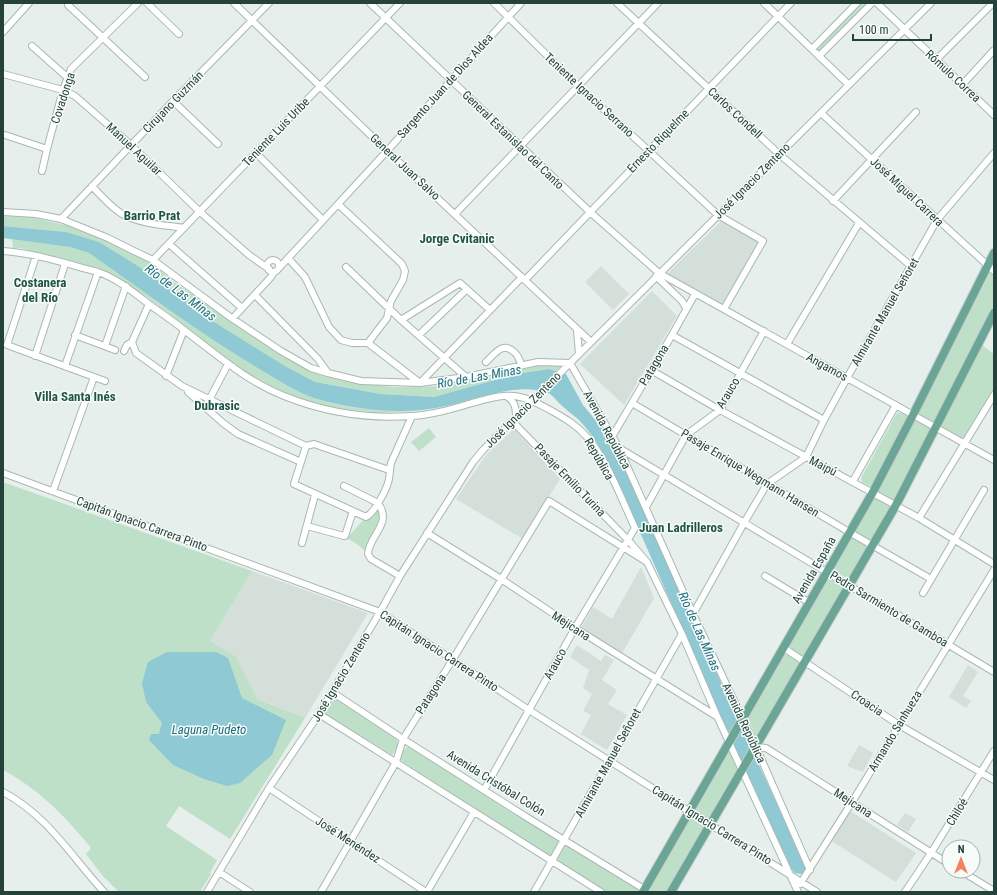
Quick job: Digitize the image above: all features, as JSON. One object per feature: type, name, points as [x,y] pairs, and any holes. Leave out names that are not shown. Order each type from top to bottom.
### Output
[{"type":"main road","name":"Avenida España","points":[[645,891],[689,811],[873,492],[991,268],[994,252]]},
{"type":"main road","points":[[671,892],[896,505],[994,313]]},
{"type":"street","points":[[3,32],[29,3]]},
{"type":"street","name":"Covadonga","points":[[42,171],[63,90],[71,69],[138,3]]},
{"type":"street","points":[[147,3],[179,34]]},
{"type":"street","name":"General Juan Salvo","points":[[234,3],[387,151],[591,342]]},
{"type":"street","name":"Cirujano Guzmán","points":[[61,219],[269,3]]},
{"type":"street","name":"General Estanislao del Canto","points":[[370,3],[658,275]]},
{"type":"street","name":"Teniente Luis Uribe","points":[[153,260],[400,3]]},
{"type":"street","name":"Teniente Ignacio Serrano","points":[[494,3],[578,86],[718,215],[763,241],[724,309]]},
{"type":"street","name":"Sargento Juan de Dios Aldea","points":[[233,318],[271,277],[274,270],[288,258],[338,204],[521,3]]},
{"type":"street","name":"Carlos Condell","points":[[618,3],[779,154],[911,266]]},
{"type":"street","points":[[455,214],[658,3]]},
{"type":"street","points":[[764,3],[849,85]]},
{"type":"street","name":"Ernesto Riquelme","points":[[420,383],[490,310],[590,212],[791,3]]},
{"type":"street","points":[[812,49],[857,3]]},
{"type":"street","points":[[819,56],[872,3]]},
{"type":"street","name":"Rómulo Correa","points":[[877,3],[994,115]]},
{"type":"street","name":"José Ignacio Zenteno","points":[[207,892],[269,788],[319,714],[400,576],[473,462],[483,450],[931,3]]},
{"type":"street","points":[[936,60],[993,3]]},
{"type":"street","points":[[68,5],[145,77]]},
{"type":"street","points":[[32,46],[68,78]]},
{"type":"street","points":[[962,85],[993,54]]},
{"type":"street","name":"Manuel Aguilar","points":[[3,74],[63,90],[75,96],[131,145],[200,212],[249,255],[274,270]]},
{"type":"street","points":[[173,101],[218,144]]},
{"type":"street","points":[[833,201],[916,112]]},
{"type":"street","name":"José Miguel Carrera","points":[[821,113],[991,268]]},
{"type":"street","points":[[5,135],[47,149]]},
{"type":"street","points":[[256,153],[323,220]]},
{"type":"street","name":"Almirante Manuel Señoret","points":[[693,614],[767,484],[806,457],[847,378],[938,220],[994,153]]},
{"type":"street","points":[[92,186],[105,200],[122,214],[137,220],[184,228]]},
{"type":"street","points":[[338,204],[402,264],[405,271],[403,280],[391,301],[388,318],[368,343]]},
{"type":"street","points":[[3,212],[36,214],[61,219],[108,238],[153,260],[290,357],[311,368],[328,373],[361,380],[420,383],[466,377],[538,362],[568,366]]},
{"type":"street","points":[[787,344],[859,223]]},
{"type":"street","points":[[168,244],[242,308]]},
{"type":"street","points":[[3,251],[36,256],[98,272],[126,286],[228,364],[257,383],[304,403],[327,410],[362,416],[412,416],[438,412],[492,398],[506,396],[536,398]]},
{"type":"street","name":"Manuel Aguilar","points":[[249,255],[273,260]]},
{"type":"street","points":[[36,256],[7,345],[105,381]]},
{"type":"street","points":[[273,260],[279,264],[274,270],[268,265],[273,260],[288,258],[305,277],[328,327],[342,340],[346,342],[368,343],[420,383]]},
{"type":"street","points":[[35,356],[65,264]]},
{"type":"street","points":[[346,267],[401,320],[466,377]]},
{"type":"street","points":[[64,366],[98,272]]},
{"type":"street","points":[[658,275],[682,301],[686,308]]},
{"type":"street","name":"Angamos","points":[[658,275],[764,331],[994,460]]},
{"type":"street","points":[[401,320],[460,283],[490,310]]},
{"type":"street","points":[[105,346],[126,286]]},
{"type":"street","points":[[419,335],[467,289]]},
{"type":"street","points":[[255,294],[318,359],[328,373]]},
{"type":"street","name":"Patagona","points":[[613,436],[695,294]]},
{"type":"street","points":[[124,351],[127,345],[132,342],[149,304]]},
{"type":"street","points":[[166,376],[184,330]]},
{"type":"street","points":[[577,330],[579,354]]},
{"type":"street","name":"Arauco","points":[[646,507],[686,435],[720,410],[764,331]]},
{"type":"street","points":[[75,335],[116,350]]},
{"type":"street","points":[[672,335],[824,420]]},
{"type":"street","points":[[132,342],[136,353],[166,376],[182,386],[306,446],[314,444],[389,470]]},
{"type":"street","points":[[486,362],[502,347],[507,347],[519,357],[521,365]]},
{"type":"street","points":[[205,406],[228,364]]},
{"type":"street","name":"Avenida República","points":[[568,366],[613,436],[619,448],[810,870]]},
{"type":"street","name":"Maipú","points":[[651,370],[720,410],[920,518],[994,564]]},
{"type":"street","points":[[53,491],[94,377]]},
{"type":"street","points":[[182,386],[223,423],[238,434],[301,462]]},
{"type":"street","points":[[920,518],[994,395]]},
{"type":"street","points":[[506,396],[511,399],[516,407],[514,419]]},
{"type":"street","name":"República","points":[[536,398],[568,419],[589,439],[605,464],[635,528],[628,540]]},
{"type":"street","name":"Pasaje Enrique Wegmann Hansen","points":[[632,403],[767,484],[931,579]]},
{"type":"street","points":[[853,481],[896,405]]},
{"type":"street","points":[[306,446],[294,484],[315,495],[366,517],[378,502],[389,480],[389,470],[412,416]]},
{"type":"street","name":"Pasaje Emilio Turina","points":[[514,419],[647,562]]},
{"type":"street","name":"Pedro Sarmiento de Gamboa","points":[[619,448],[994,672]]},
{"type":"street","name":"Capitán Ignacio Carrera Pinto","points":[[3,473],[380,612],[529,710],[816,891]]},
{"type":"street","points":[[344,486],[378,502],[383,515],[382,524],[369,548],[368,554],[371,559],[400,576]]},
{"type":"street","points":[[923,593],[984,490]]},
{"type":"street","points":[[302,543],[315,495]]},
{"type":"street","name":"Patagona","points":[[321,892],[396,762],[403,739],[549,501],[623,548]]},
{"type":"street","points":[[307,526],[346,536],[353,511]]},
{"type":"street","name":"Mejicana","points":[[427,534],[501,579],[575,628],[717,716]]},
{"type":"street","name":"Arauco","points":[[484,790],[575,628],[628,540]]},
{"type":"street","points":[[623,548],[647,562]]},
{"type":"street","name":"Avenida República","points":[[647,562],[682,634],[717,716],[730,741],[796,891]]},
{"type":"street","name":"Armando Sanhueza","points":[[796,891],[994,570]]},
{"type":"street","points":[[765,576],[810,603]]},
{"type":"street","name":"Almirante Manuel Señoret","points":[[534,892],[682,634]]},
{"type":"street","name":"Croacia","points":[[784,648],[899,725],[994,780]]},
{"type":"street","name":"Avenida Cristóbal Colón","points":[[332,692],[403,739],[645,891]]},
{"type":"street","points":[[319,714],[601,892]]},
{"type":"street","name":"Mejicana","points":[[755,749],[766,748],[941,859]]},
{"type":"street","name":"Chiloé","points":[[905,892],[994,751]]},
{"type":"street","name":"José Menéndez","points":[[269,788],[427,892]]},
{"type":"street","points":[[3,792],[17,800],[41,819],[60,838],[104,892]]},
{"type":"street","points":[[427,892],[474,812]]},
{"type":"street","points":[[219,872],[250,892]]},
{"type":"street","points":[[974,879],[994,892]]},
{"type":"shaded area","points":[[721,221],[761,242],[724,306],[666,275]]},
{"type":"shaded area","points":[[601,266],[629,294],[613,310],[585,282]]},
{"type":"shaded area","points":[[652,291],[677,316],[624,405],[580,364]]},
{"type":"shaded area","points":[[514,429],[560,479],[523,539],[456,499],[486,455]]},
{"type":"shaded area","points":[[641,567],[654,598],[621,655],[581,628],[593,607],[612,619]]},
{"type":"shaded area","points":[[252,571],[368,613],[305,718],[250,696],[210,641]]},
{"type":"shaded area","points":[[577,645],[601,661],[605,655],[614,660],[602,680],[617,690],[608,704],[627,715],[607,750],[581,734],[591,715],[583,711],[592,694],[583,688],[589,670],[570,657]]},
{"type":"shaded area","points":[[968,665],[978,672],[963,696],[971,701],[966,708],[949,697]]},
{"type":"shaded area","points":[[859,745],[873,753],[863,772],[847,766]]},
{"type":"shaded area","points":[[850,811],[916,853],[896,882],[830,840]]},
{"type":"shaded area","points":[[905,813],[916,819],[908,832],[897,825]]},
{"type":"green space","points":[[861,3],[869,3],[820,52],[816,48]]},
{"type":"green space","points":[[3,216],[30,217],[69,226],[120,245],[149,261],[174,282],[276,352],[311,370],[340,380],[393,387],[439,386],[471,381],[545,364],[563,365],[556,371],[549,369],[516,374],[434,397],[381,394],[315,382],[285,366],[211,320],[141,268],[66,232],[3,226]]},
{"type":"green space","points":[[12,239],[70,247],[89,253],[232,352],[300,393],[331,403],[358,408],[386,410],[428,409],[385,412],[339,408],[317,404],[275,389],[239,368],[158,305],[113,275],[74,261],[21,248],[13,248]]},
{"type":"green space","points":[[994,265],[994,307],[894,502],[877,493]]},
{"type":"green space","points":[[982,345],[994,354],[994,391],[964,441],[939,426]]},
{"type":"green space","points":[[897,413],[907,416],[908,421],[873,486],[870,486],[862,482],[861,478]]},
{"type":"green space","points":[[429,428],[436,437],[419,451],[411,442]]},
{"type":"green space","points":[[3,482],[252,571],[210,641],[236,657],[257,699],[305,718],[230,839],[179,806],[166,826],[217,860],[210,873],[211,874],[200,892],[119,892],[102,875],[86,854],[91,848],[71,825],[51,804],[29,786],[3,770]]},
{"type":"green space","points":[[877,498],[891,505],[891,509],[851,579],[848,579],[835,571],[834,567],[873,499]]},
{"type":"green space","points":[[381,507],[383,515],[366,552],[347,538],[366,517],[372,517]]},
{"type":"green space","points":[[832,577],[844,585],[846,589],[807,656],[802,657],[791,649],[790,645],[829,578]]},
{"type":"green space","points":[[785,655],[788,655],[800,662],[801,667],[759,735],[755,735],[748,718]]},
{"type":"green space","points":[[336,697],[396,737],[397,746],[392,755],[326,714],[325,711],[332,698]]},
{"type":"green space","points":[[411,746],[558,839],[559,842],[551,855],[547,855],[403,762],[401,759],[403,751],[407,747]]},
{"type":"green space","points":[[729,749],[738,771],[668,892],[646,892]]},
{"type":"green space","points":[[568,845],[640,892],[606,892],[559,862],[557,857],[564,846]]},
{"type":"water","points":[[3,226],[66,232],[99,242],[141,268],[211,320],[285,366],[315,382],[381,394],[434,397],[516,374],[549,369],[566,374],[583,405],[606,433],[621,460],[736,716],[808,870],[801,874],[795,873],[791,868],[726,728],[643,539],[603,453],[592,435],[582,423],[552,395],[546,392],[520,389],[491,394],[436,408],[410,411],[368,409],[341,405],[308,396],[290,388],[234,354],[171,312],[89,253],[70,247],[3,238]]},
{"type":"water","name":"Laguna Pudeto","points":[[167,652],[216,652],[228,658],[242,698],[286,720],[272,755],[240,783],[227,786],[204,779],[173,765],[149,740],[151,734],[159,734],[162,723],[146,702],[142,683],[148,662]]},
{"type":"district","name":"Barrio Prat","points":[[152,215]]},
{"type":"district","name":"Jorge Cvitanic","points":[[457,238]]},
{"type":"district","name":"Costanera del Río","points":[[40,290]]},
{"type":"district","name":"Villa Santa Inés","points":[[75,396]]},
{"type":"district","name":"Dubrasic","points":[[217,405]]},
{"type":"district","name":"Juan Ladrilleros","points":[[681,527]]},
{"type":"water label","name":"Río de Las Minas","points":[[181,292]]},
{"type":"water label","name":"Río de Las Minas","points":[[479,376]]},
{"type":"water label","name":"Río de Las Minas","points":[[700,631]]}]
